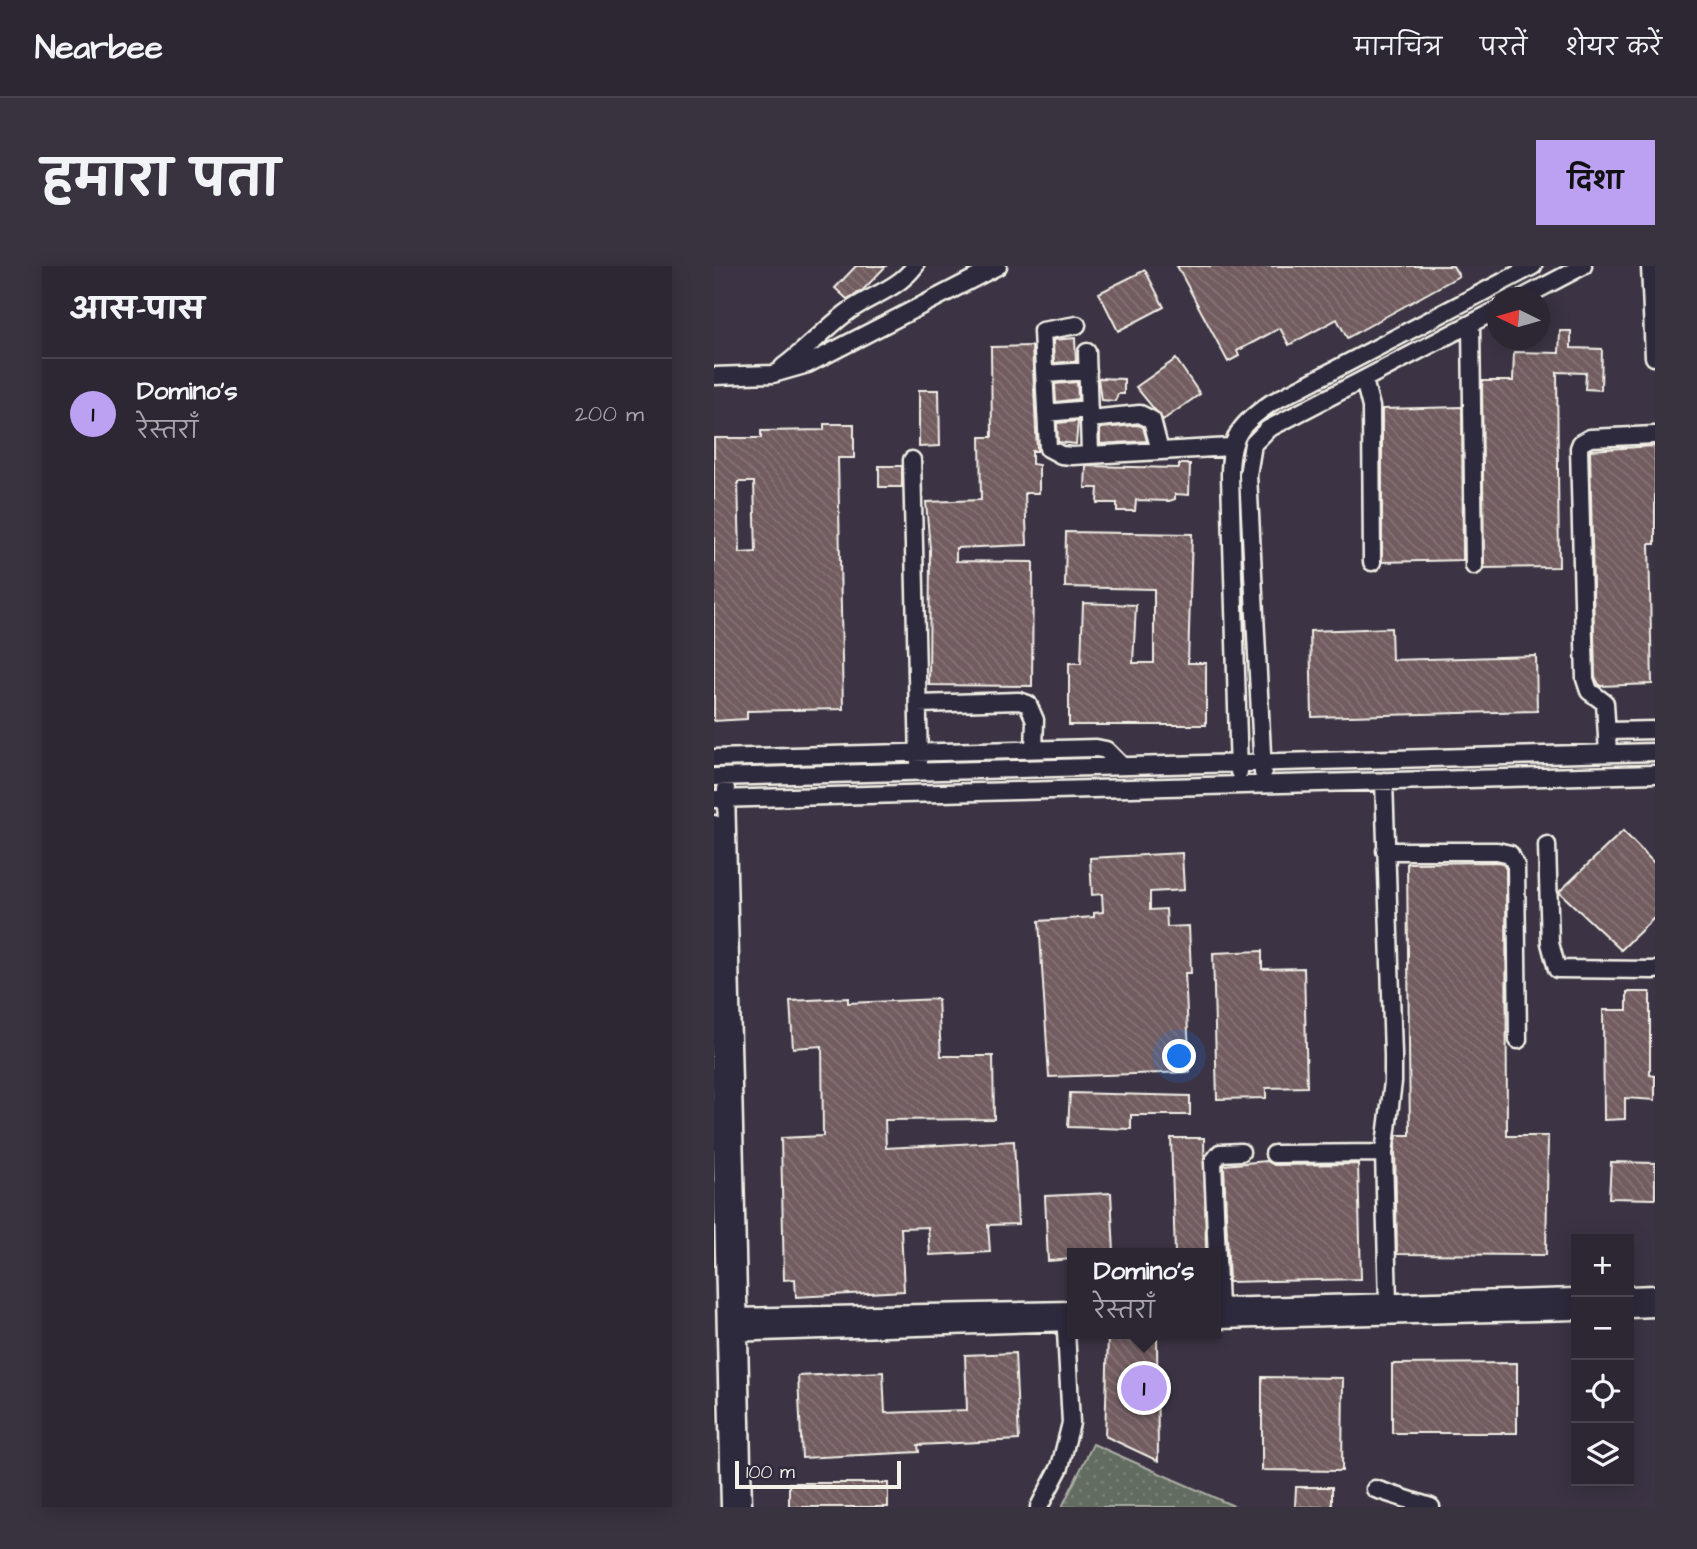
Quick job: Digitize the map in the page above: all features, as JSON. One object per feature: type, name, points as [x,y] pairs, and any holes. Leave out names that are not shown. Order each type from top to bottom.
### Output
[{"type":"street","points":[[772,374],[812,346],[845,314],[900,284],[915,266]]},
{"type":"street","points":[[714,376],[772,374],[808,364],[999,266]]},
{"type":"street","points":[[1238,785],[1233,442],[1252,416],[1271,403],[1533,266]]},
{"type":"street","points":[[1543,287],[1583,266]]},
{"type":"street","points":[[1650,266],[1653,283],[1654,356]]},
{"type":"street","points":[[1264,784],[1248,475],[1253,444],[1268,429],[1487,315]]},
{"type":"street","points":[[1471,324],[1474,566]]},
{"type":"street","points":[[1077,325],[1042,331],[1048,448],[1061,455],[1090,455],[1160,451],[1233,442],[1253,444]]},
{"type":"street","points":[[1087,352],[1090,455]]},
{"type":"street","points":[[1045,374],[1088,371]]},
{"type":"street","points":[[1364,380],[1371,407],[1372,562]]},
{"type":"street","points":[[1046,413],[1140,414],[1152,420],[1160,451]]},
{"type":"street","points":[[1608,753],[1605,703],[1589,691],[1585,679],[1579,447],[1590,438],[1655,435]]},
{"type":"street","points":[[912,460],[920,771]]},
{"type":"street","points":[[918,704],[1019,701],[1028,704],[1035,720],[1034,749]]},
{"type":"street","points":[[1608,732],[1655,730]]},
{"type":"street","points":[[714,758],[1096,748],[1106,750],[1122,766]]},
{"type":"street","points":[[730,1507],[721,1460],[732,1325],[720,777],[1655,752]]},
{"type":"street","points":[[721,799],[1655,774]]},
{"type":"street","points":[[1384,781],[1393,1083],[1384,1153],[1388,1303]]},
{"type":"street","points":[[714,824],[732,1325],[743,1507]]},
{"type":"street","points":[[1547,845],[1550,943],[1557,969],[1655,970]]},
{"type":"street","points":[[1385,851],[1497,851],[1510,854],[1516,866],[1518,1040]]},
{"type":"street","points":[[1215,1248],[1213,1162],[1220,1153],[1241,1152]]},
{"type":"street","points":[[1273,1154],[1384,1153]]},
{"type":"street","points":[[1634,1295],[1655,1294]]},
{"type":"street","points":[[1221,1311],[1571,1297]]},
{"type":"street","points":[[1634,1309],[1655,1308]]},
{"type":"street","points":[[1221,1311],[1571,1311]]},
{"type":"street","points":[[732,1325],[1067,1316]]},
{"type":"street","points":[[1039,1507],[1064,1458],[1071,1423],[1069,1339]]},
{"type":"street","points":[[1375,1489],[1431,1507]]},
{"type":"shaded area","points":[[1093,1444],[1236,1507],[1062,1507]]},
{"type":"building","points":[[856,266],[886,266],[863,290],[847,299],[835,288]]},
{"type":"building","points":[[1177,266],[1453,266],[1459,276],[1347,338],[1337,319],[1289,345],[1280,328],[1237,351],[1239,356],[1228,362]]},
{"type":"building","points":[[1145,270],[1164,307],[1118,331],[1099,293]]},
{"type":"building","points":[[1560,331],[1571,331],[1571,348],[1602,349],[1601,390],[1585,389],[1586,373],[1557,372],[1559,567],[1484,568],[1482,381],[1513,381],[1514,352],[1559,353]]},
{"type":"building","points":[[1075,338],[1076,361],[1054,363],[1053,340]]},
{"type":"building","points":[[1032,346],[1037,451],[1032,451],[1032,464],[1039,465],[1039,493],[1025,493],[1027,545],[956,548],[956,561],[1033,562],[1032,686],[929,685],[930,549],[926,502],[981,500],[980,437],[992,437],[991,347]]},
{"type":"building","points":[[1176,359],[1200,394],[1163,420],[1136,387]]},
{"type":"building","points":[[1098,378],[1124,379],[1124,394],[1118,394],[1115,401],[1101,400]]},
{"type":"building","points":[[1077,382],[1078,399],[1056,402],[1055,384]]},
{"type":"building","points":[[919,390],[939,390],[940,446],[919,447]]},
{"type":"building","points":[[1462,407],[1463,560],[1382,562],[1382,409]]},
{"type":"building","points":[[1078,421],[1076,444],[1058,442],[1057,423]]},
{"type":"building","points":[[824,424],[854,424],[854,458],[838,458],[843,709],[747,711],[747,719],[714,721],[714,438],[761,438],[761,431],[824,430]],"holes":[[[738,482],[754,482],[756,552],[740,553]]]},
{"type":"building","points":[[1138,425],[1143,427],[1147,441],[1100,444],[1100,428]]},
{"type":"building","points":[[1655,446],[1655,544],[1649,544],[1652,684],[1600,686],[1595,677],[1590,450]]},
{"type":"building","points":[[1179,464],[1190,464],[1189,495],[1175,494],[1175,499],[1169,501],[1136,500],[1135,511],[1117,511],[1117,503],[1097,503],[1098,488],[1085,488],[1086,466],[1179,468]]},
{"type":"building","points":[[879,466],[902,466],[902,487],[879,487]]},
{"type":"building","points":[[1066,532],[1192,534],[1188,663],[1206,663],[1206,725],[1069,725],[1069,663],[1081,663],[1083,603],[1136,605],[1133,663],[1154,663],[1154,589],[1065,587]]},
{"type":"building","points":[[1391,628],[1392,660],[1536,656],[1537,711],[1312,717],[1310,631]]},
{"type":"building","points":[[1623,831],[1655,864],[1655,917],[1621,950],[1559,892]]},
{"type":"building","points":[[1182,853],[1184,890],[1150,892],[1150,910],[1166,909],[1167,927],[1189,926],[1191,973],[1185,973],[1190,1072],[1049,1077],[1039,921],[1094,917],[1094,913],[1103,912],[1102,894],[1092,895],[1090,858]]},
{"type":"building","points":[[1407,863],[1503,863],[1506,869],[1507,1136],[1548,1136],[1546,1255],[1397,1254],[1395,1146],[1397,1135],[1410,1135]]},
{"type":"building","points":[[1262,951],[1262,969],[1304,968],[1307,1087],[1266,1088],[1266,1098],[1217,1099],[1213,953]]},
{"type":"building","points":[[1627,992],[1650,992],[1650,1075],[1655,1076],[1655,1100],[1625,1098],[1625,1119],[1604,1120],[1603,1010],[1627,1010]]},
{"type":"building","points":[[848,998],[848,1003],[938,999],[941,1056],[993,1056],[994,1119],[885,1120],[886,1148],[1014,1141],[1018,1224],[988,1225],[990,1252],[930,1255],[928,1227],[901,1228],[904,1291],[796,1297],[795,1279],[784,1280],[781,1138],[823,1136],[822,1046],[793,1048],[790,1001]]},
{"type":"building","points":[[1070,1093],[1190,1096],[1190,1115],[1131,1115],[1131,1129],[1068,1127]]},
{"type":"building","points":[[1171,1138],[1204,1138],[1206,1248],[1175,1248]]},
{"type":"building","points":[[1267,1161],[1274,1165],[1358,1164],[1361,1279],[1229,1282],[1224,1165]]},
{"type":"building","points":[[1611,1162],[1655,1163],[1655,1199],[1609,1198]]},
{"type":"building","points":[[1111,1193],[1114,1248],[1067,1248],[1067,1259],[1048,1261],[1045,1196]]},
{"type":"building","points":[[1108,1339],[1157,1339],[1158,1461],[1105,1436]]},
{"type":"building","points":[[1015,1353],[1019,1440],[918,1445],[919,1452],[802,1458],[798,1376],[883,1372],[885,1413],[967,1410],[965,1355]]},
{"type":"building","points":[[1517,1363],[1517,1433],[1392,1433],[1392,1364]]},
{"type":"building","points":[[1262,1377],[1343,1378],[1342,1471],[1262,1470]]},
{"type":"building","points":[[789,1483],[888,1483],[888,1507],[789,1507]]},
{"type":"building","points":[[1296,1487],[1332,1487],[1332,1507],[1295,1507]]},
{"type":"place","name":"Domino's","points":[[1144,1388]]}]
